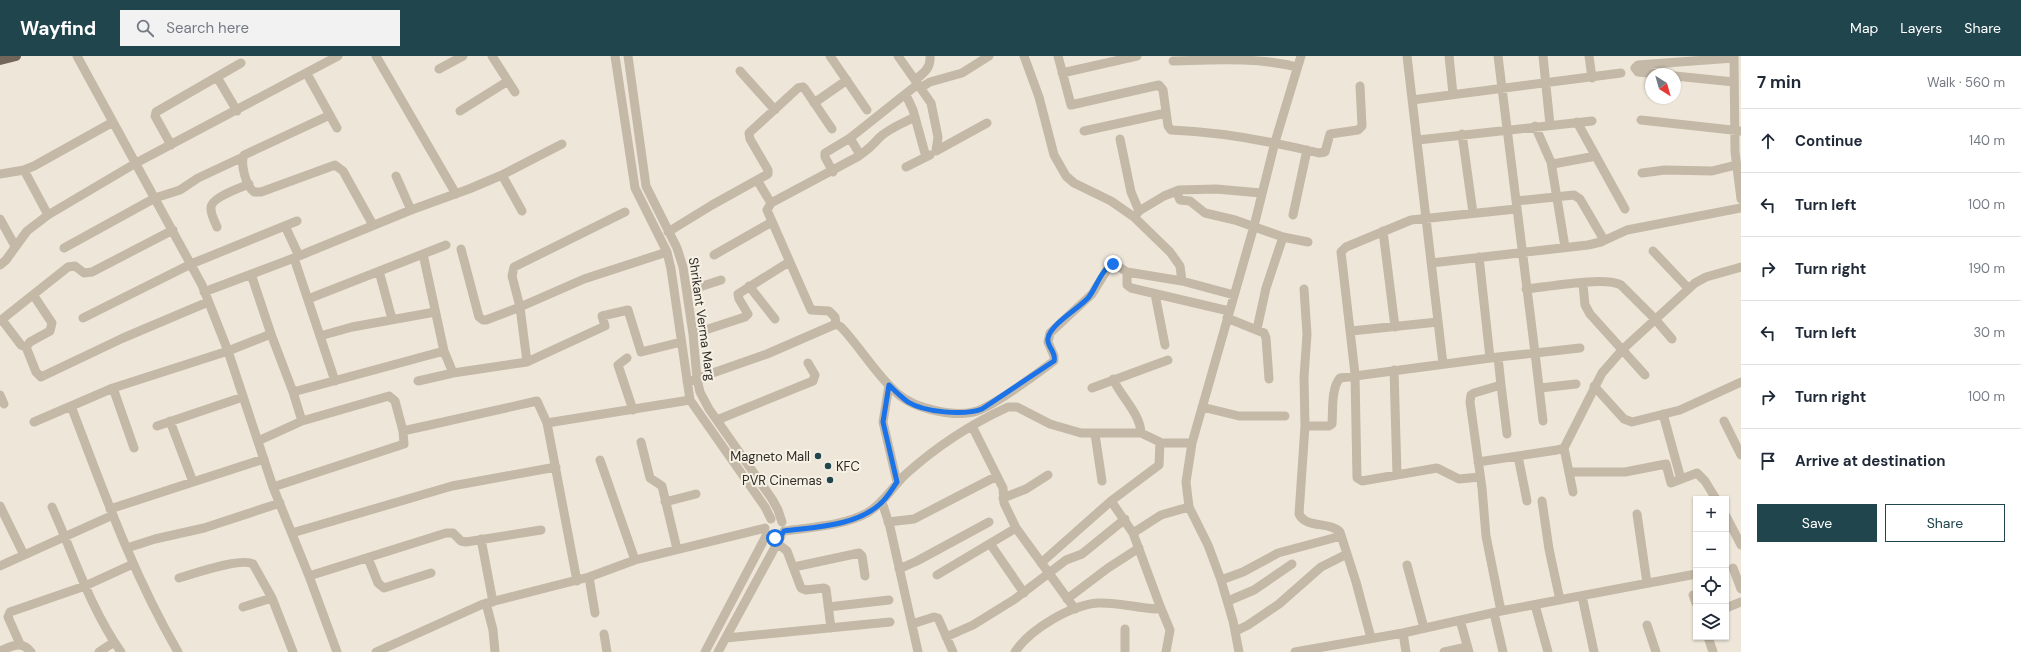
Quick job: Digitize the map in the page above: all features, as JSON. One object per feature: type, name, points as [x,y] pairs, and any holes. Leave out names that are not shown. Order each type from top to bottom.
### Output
[{"type":"main road","points":[[0,60],[16,56]]},
{"type":"street","points":[[77,56],[156,198],[204,292],[228,351],[273,487],[310,576],[337,652]]},
{"type":"street","points":[[0,265],[27,231],[48,215],[136,163],[307,74],[338,56]]},
{"type":"street","points":[[376,56],[456,194]]},
{"type":"street","points":[[439,68],[463,56]]},
{"type":"street","points":[[492,56],[515,92]]},
{"type":"street","name":"Shrikant Verma Marg","points":[[615,56],[635,188],[667,252],[690,400],[765,506],[771,520]]},
{"type":"street","name":"Shrikant Verma Marg","points":[[628,56],[646,186],[681,259],[693,334],[696,379],[703,400],[772,499],[778,510],[781,533]]},
{"type":"street","points":[[830,56],[867,110]]},
{"type":"street","points":[[898,56],[931,104],[938,137],[936,151]]},
{"type":"street","points":[[833,172],[824,155],[850,138],[906,95],[917,84],[930,64],[930,56]]},
{"type":"street","points":[[917,84],[962,73],[989,56]]},
{"type":"street","points":[[1024,56],[1039,97],[1054,155],[1066,176],[1074,183],[1136,214],[1170,252],[1180,266],[1182,281]]},
{"type":"street","points":[[1058,56],[1071,105],[1159,85],[1163,90],[1168,126],[1171,130],[1216,133],[1275,142],[1322,154],[1326,150],[1328,136],[1330,134],[1360,128],[1363,123],[1360,86]]},
{"type":"street","points":[[1062,73],[1109,59],[1137,56]]},
{"type":"street","points":[[1239,652],[1236,631],[1228,601],[1208,545],[1189,507],[1186,482],[1192,443],[1254,226],[1261,193],[1275,142],[1301,56]]},
{"type":"street","points":[[1407,56],[1443,364]]},
{"type":"street","points":[[1449,56],[1453,94]]},
{"type":"street","points":[[1498,56],[1543,421]]},
{"type":"street","points":[[1543,56],[1550,125]]},
{"type":"street","points":[[1589,56],[1592,78]]},
{"type":"street","points":[[1645,73],[1638,72],[1635,68],[1638,65],[1734,57],[1734,82],[1738,131],[1736,165],[1740,183],[1741,199]]},
{"type":"street","points":[[1173,61],[1244,61],[1275,63],[1297,67]]},
{"type":"street","points":[[171,145],[155,116],[156,112],[241,62]]},
{"type":"street","points":[[740,71],[775,110]]},
{"type":"street","points":[[1412,100],[1592,78],[1621,73]]},
{"type":"street","points":[[307,74],[337,128]]},
{"type":"street","points":[[217,77],[237,111]]},
{"type":"street","points":[[1681,77],[1734,82]]},
{"type":"street","points":[[814,103],[847,80]]},
{"type":"street","points":[[460,111],[508,81]]},
{"type":"street","points":[[668,232],[769,172],[748,136],[749,133],[800,86],[805,89],[832,129]]},
{"type":"street","points":[[906,95],[911,103],[926,157]]},
{"type":"street","points":[[1084,131],[1166,113]]},
{"type":"street","points":[[64,248],[156,198],[180,190],[198,178],[243,157],[251,150],[330,115]]},
{"type":"street","points":[[915,117],[893,128],[879,138],[874,146],[833,172],[771,203],[767,210],[811,310],[829,311],[835,317],[836,324],[843,329],[863,356],[889,385],[909,402],[926,408],[969,412],[982,409],[1054,361],[1054,356],[1048,342],[1050,333],[1092,294],[1110,265],[1116,265],[1127,272],[1182,281],[1234,294]]},
{"type":"street","points":[[1641,120],[1738,131]]},
{"type":"street","points":[[1418,140],[1506,129],[1592,121]]},
{"type":"street","points":[[0,174],[24,170],[113,122]]},
{"type":"street","points":[[1577,122],[1625,209]]},
{"type":"street","points":[[906,167],[987,123]]},
{"type":"street","points":[[1535,126],[1551,162],[1558,195],[1565,247]]},
{"type":"street","points":[[1462,134],[1473,213]]},
{"type":"street","points":[[850,138],[860,155]]},
{"type":"street","points":[[1120,139],[1136,214]]},
{"type":"street","points":[[204,292],[502,175],[562,144]]},
{"type":"street","points":[[1293,215],[1307,150]]},
{"type":"street","points":[[1551,162],[1556,164],[1596,156]]},
{"type":"street","points":[[243,157],[243,166],[249,184],[254,192],[261,192],[335,165],[343,171],[373,226]]},
{"type":"street","points":[[1642,173],[1665,170],[1712,171],[1736,165]]},
{"type":"street","points":[[24,170],[48,215]]},
{"type":"street","points":[[502,175],[522,211]]},
{"type":"street","points":[[396,176],[412,210]]},
{"type":"street","points":[[757,180],[771,203]]},
{"type":"street","points":[[217,227],[210,209],[212,202],[249,184]]},
{"type":"street","points":[[1136,214],[1164,196],[1176,191],[1194,189],[1261,193]]},
{"type":"street","points":[[1176,191],[1180,200],[1190,201],[1205,213],[1236,220],[1283,237],[1308,242]]},
{"type":"street","points":[[1480,476],[1459,479],[1437,468],[1362,481],[1357,478],[1355,374],[1341,252],[1346,247],[1411,220],[1473,213],[1558,195],[1577,196],[1604,240]]},
{"type":"street","points":[[1431,263],[1595,244],[1627,230],[1741,208]]},
{"type":"street","points":[[527,362],[520,307],[512,276],[514,267],[625,212]]},
{"type":"street","points":[[0,221],[15,246]]},
{"type":"street","points":[[83,318],[191,264],[297,221]]},
{"type":"street","points":[[714,255],[772,222]]},
{"type":"street","points":[[286,226],[335,381]]},
{"type":"street","points":[[172,230],[92,272],[84,273],[75,266],[68,267],[34,296],[1,321],[21,345],[26,347],[39,376],[44,376],[123,338],[208,302]]},
{"type":"street","points":[[1383,231],[1395,327]]},
{"type":"street","points":[[1257,329],[1266,288],[1283,237]]},
{"type":"street","points":[[308,299],[446,245]]},
{"type":"street","points":[[461,249],[477,313],[481,320],[486,320],[520,307],[584,279],[667,252]]},
{"type":"street","points":[[1654,251],[1688,288]]},
{"type":"street","points":[[423,254],[444,351],[453,373]]},
{"type":"street","points":[[1478,257],[1494,358],[1501,385],[1508,434]]},
{"type":"street","points":[[693,334],[747,316],[747,311],[738,296],[740,292],[789,262]]},
{"type":"street","points":[[1573,492],[1564,448],[1594,386],[1602,373],[1623,350],[1688,288],[1706,277],[1741,267]]},
{"type":"street","points":[[379,271],[392,319]]},
{"type":"street","points":[[1127,272],[1126,282],[1128,287],[1228,314],[1264,333],[1266,338],[1269,379]]},
{"type":"street","points":[[251,274],[302,421]]},
{"type":"street","points":[[687,291],[721,280]]},
{"type":"street","points":[[1526,289],[1616,282],[1621,285],[1655,319],[1672,339]]},
{"type":"street","points":[[1583,284],[1585,305],[1590,314],[1645,375]]},
{"type":"street","points":[[749,286],[775,319]]},
{"type":"street","points":[[1304,289],[1307,334],[1304,377],[1305,426],[1299,514],[1301,518],[1315,524],[1335,528],[1341,536],[1356,582],[1371,638]]},
{"type":"street","points":[[1155,294],[1165,345]]},
{"type":"street","points":[[26,347],[30,342],[50,331],[53,326],[50,319],[34,296]]},
{"type":"street","points":[[418,381],[453,373],[527,362],[605,326],[602,316],[628,310],[641,352],[681,342]]},
{"type":"street","points":[[320,336],[352,327],[435,312]]},
{"type":"street","points":[[1351,331],[1438,322]]},
{"type":"street","points":[[687,382],[767,354],[836,324]]},
{"type":"street","points":[[34,422],[113,388],[228,351],[271,334]]},
{"type":"street","points":[[1305,426],[1329,426],[1332,424],[1332,407],[1337,381],[1340,378],[1355,374],[1580,348]]},
{"type":"street","points":[[293,392],[444,351]]},
{"type":"street","points":[[627,358],[618,365],[633,410]]},
{"type":"street","points":[[1092,388],[1168,360]]},
{"type":"street","points":[[717,420],[813,381],[815,375],[808,362]]},
{"type":"street","points":[[1394,370],[1397,475]]},
{"type":"street","points":[[1113,380],[1122,397],[1137,417],[1141,433]]},
{"type":"street","points":[[1594,386],[1628,421],[1688,407],[1708,396],[1741,382]]},
{"type":"street","points":[[1540,388],[1576,384]]},
{"type":"street","points":[[889,385],[883,422],[897,482]]},
{"type":"street","points":[[1501,385],[1474,393],[1470,398],[1486,536],[1503,652]]},
{"type":"street","points":[[113,388],[134,448]]},
{"type":"street","points":[[0,395],[4,404]]},
{"type":"street","points":[[258,441],[302,421],[389,396],[395,401],[403,431],[404,444],[273,487]]},
{"type":"street","points":[[157,426],[243,397]]},
{"type":"street","points":[[547,423],[690,400]]},
{"type":"street","points":[[403,431],[537,401],[547,423],[576,581]]},
{"type":"street","points":[[71,406],[111,512],[133,564],[160,621],[178,652]]},
{"type":"street","points":[[376,652],[489,603],[576,581],[635,560],[766,531],[775,538],[781,533],[852,519],[866,514],[882,502],[897,482],[932,452],[972,426],[997,412],[1013,406],[1050,424],[1067,430],[1095,434],[1141,433],[1160,442],[1192,443]]},
{"type":"street","points":[[1202,407],[1239,416],[1285,416]]},
{"type":"street","points":[[1663,414],[1681,479]]},
{"type":"street","points":[[170,421],[193,482]]},
{"type":"street","points":[[1724,421],[1741,455]]},
{"type":"street","points":[[972,426],[1003,488],[1003,498],[1016,528],[1048,574],[1075,609]]},
{"type":"street","points":[[1095,434],[1102,481]]},
{"type":"street","points":[[641,442],[650,478],[662,486],[677,550]]},
{"type":"street","points":[[1041,563],[1111,501],[1159,465],[1160,442]]},
{"type":"street","points":[[1478,462],[1564,448]]},
{"type":"street","points":[[1518,456],[1526,501]]},
{"type":"street","points":[[0,566],[65,537],[111,512],[193,482],[264,459]]},
{"type":"street","points":[[600,460],[635,560]]},
{"type":"street","points":[[1570,472],[1625,472],[1666,464],[1671,483],[1697,473],[1705,481],[1714,496]]},
{"type":"street","points":[[292,533],[452,486],[556,467]]},
{"type":"street","points":[[1003,498],[1026,489],[1048,475]]},
{"type":"street","points":[[888,522],[914,519],[997,476]]},
{"type":"street","points":[[665,502],[696,494]]},
{"type":"street","points":[[1111,501],[1125,519],[1133,533],[1170,630],[1166,652]]},
{"type":"street","points":[[1542,501],[1549,549],[1560,600]]},
{"type":"street","points":[[882,502],[918,652]]},
{"type":"street","points":[[127,548],[155,539],[204,528],[280,503]]},
{"type":"street","points":[[0,506],[24,555]]},
{"type":"street","points":[[52,507],[85,586],[120,652]]},
{"type":"street","points":[[1133,533],[1161,516],[1189,507]]},
{"type":"street","points":[[1637,514],[1648,583]]},
{"type":"street","points":[[705,652],[766,531],[767,523],[771,520],[777,519],[799,584],[803,590],[826,589],[831,628]]},
{"type":"street","points":[[946,638],[994,613],[1024,593],[1066,560],[1082,554],[1125,519]]},
{"type":"street","points":[[899,569],[917,561],[989,522]]},
{"type":"street","points":[[1729,522],[1741,545]]},
{"type":"street","points":[[937,575],[991,545],[1016,528]]},
{"type":"street","points":[[310,576],[451,532],[456,534],[463,542],[541,530]]},
{"type":"street","points":[[718,652],[781,533]]},
{"type":"street","points":[[1221,580],[1243,572],[1278,553],[1341,536]]},
{"type":"street","points":[[481,540],[495,652]]},
{"type":"street","points":[[991,545],[1024,593]]},
{"type":"street","points":[[1067,599],[1108,568],[1139,548]]},
{"type":"street","points":[[794,567],[858,553],[862,556],[866,576]]},
{"type":"street","points":[[1236,631],[1273,609],[1321,567],[1347,554]]},
{"type":"street","points":[[368,558],[378,583],[384,588],[431,573]]},
{"type":"street","points":[[179,578],[217,567],[251,562],[257,568],[272,598],[293,652]]},
{"type":"street","points":[[31,652],[25,646],[20,644],[8,617],[10,612],[85,586],[133,564]]},
{"type":"street","points":[[1228,601],[1254,590],[1292,564]]},
{"type":"street","points":[[1407,565],[1424,628]]},
{"type":"street","points":[[1733,568],[1741,589]]},
{"type":"street","points":[[1295,652],[1403,633],[1498,612],[1693,575]]},
{"type":"street","points":[[589,577],[596,613]]},
{"type":"street","points":[[1582,596],[1594,652]]},
{"type":"street","points":[[243,607],[272,598]]},
{"type":"street","points":[[828,607],[889,600]]},
{"type":"street","points":[[1729,607],[1741,602]]},
{"type":"street","points":[[1015,652],[1025,639],[1043,625],[1075,609],[1099,603],[1156,608],[1160,606]]},
{"type":"street","points":[[1535,605],[1548,652]]},
{"type":"street","points":[[912,624],[936,617],[953,652]]},
{"type":"street","points":[[1444,652],[1468,649],[1460,620]]},
{"type":"street","points":[[726,638],[890,622]]},
{"type":"street","points":[[1647,625],[1656,652]]},
{"type":"street","points":[[1125,630],[1126,652]]},
{"type":"street","points":[[1403,633],[1406,652]]},
{"type":"street","points":[[604,634],[607,652]]},
{"type":"street","points":[[1709,640],[1712,651]]},
{"type":"street","points":[[99,652],[114,642]]},
{"type":"street","points":[[0,651],[20,644]]},
{"type":"place","name":"Magneto Mall","points":[[818,456]]},
{"type":"place","name":"KFC","points":[[828,466]]},
{"type":"place","name":"PVR Cinemas","points":[[830,480]]},
{"type":"route","points":[[775,538],[781,536],[784,531],[838,523],[866,514],[876,508],[886,498],[897,482],[883,422],[889,385],[909,402],[933,410],[975,412],[982,409],[1054,361],[1055,359],[1048,342],[1050,333],[1092,294],[1100,278],[1107,268],[1113,264]]}]
